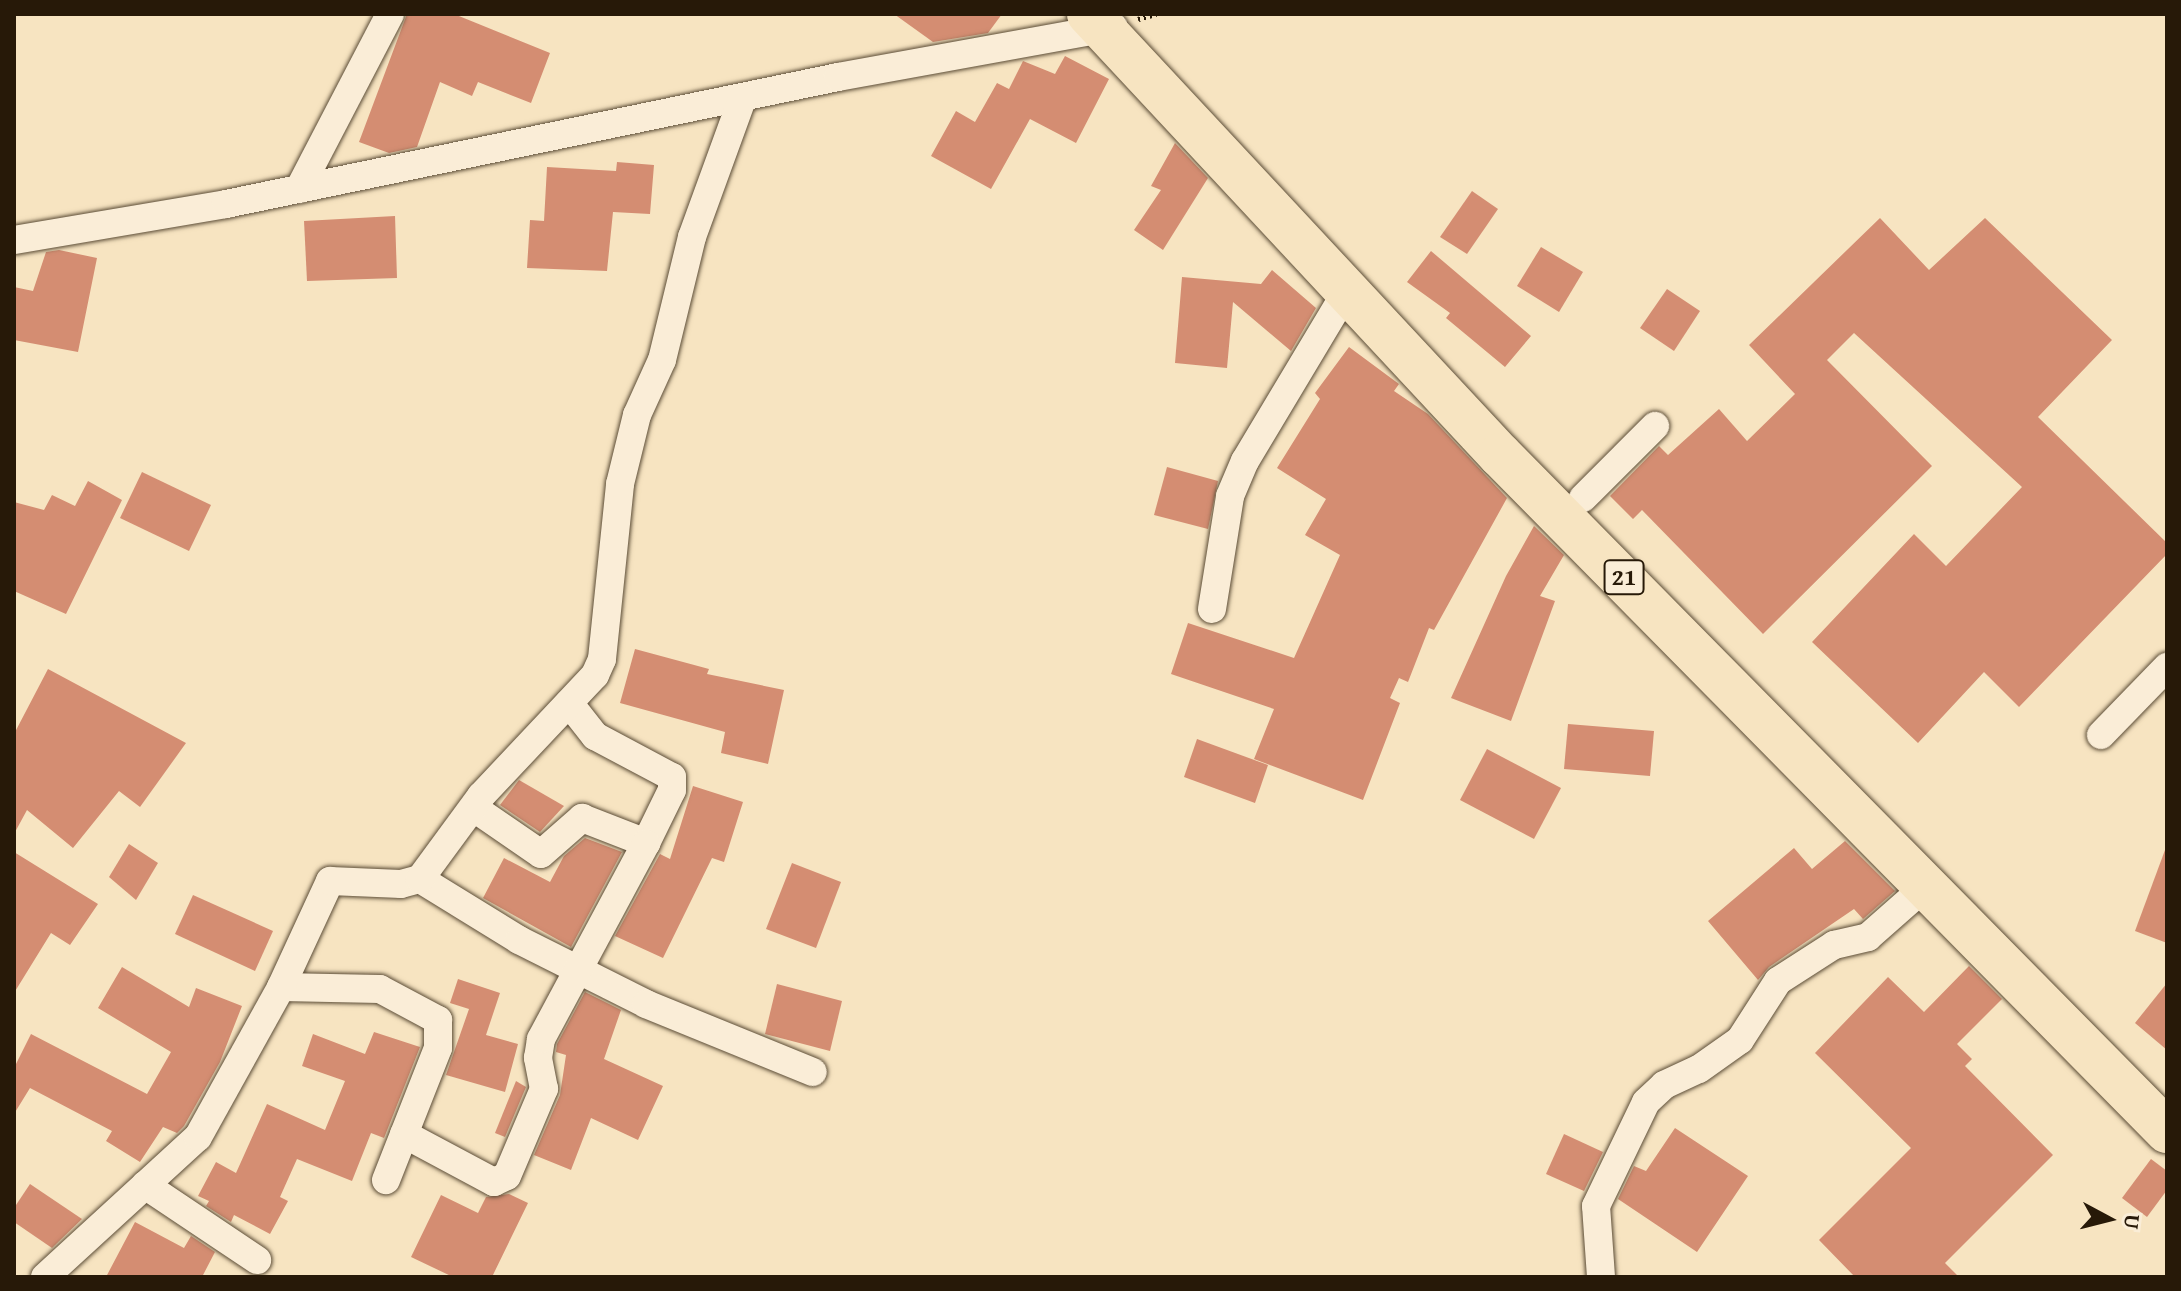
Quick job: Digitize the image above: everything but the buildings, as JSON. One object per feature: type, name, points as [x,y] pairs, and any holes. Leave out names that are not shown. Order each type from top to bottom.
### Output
[{"type":"highway","name":"21","points":[[1107,21],[1346,292],[1500,455],[1933,879],[2167,1100]]},
{"type":"highway","name":"21","points":[[1107,21],[1358,280],[1583,498],[2167,1131]]},
{"type":"street","points":[[299,189],[390,14]]},
{"type":"street","points":[[14,240],[299,189],[1107,21]]},
{"type":"street","points":[[45,1277],[198,1137],[281,987],[330,881],[401,884],[420,879],[474,808],[569,703],[602,659],[620,484],[637,415],[662,360],[692,237],[743,97]]},
{"type":"street","points":[[1212,609],[1230,496],[1245,461],[1346,292]]},
{"type":"street","points":[[1583,498],[1655,426]]},
{"type":"street","points":[[2101,735],[2167,667]]},
{"type":"street","points":[[404,1134],[494,1182],[503,1180],[544,1089],[538,1058],[541,1039],[672,790],[672,777],[595,736],[569,703]]},
{"type":"street","points":[[474,808],[541,854],[582,818],[646,843]]},
{"type":"street","points":[[420,879],[579,970],[646,1004],[813,1072]]},
{"type":"street","points":[[1601,1277],[1596,1206],[1646,1102],[1664,1085],[1699,1069],[1740,1040],[1778,981],[1834,945],[1868,937],[1933,879]]},
{"type":"street","points":[[281,987],[380,989],[438,1020],[438,1048],[386,1180]]},
{"type":"street","points":[[145,1185],[257,1260]]}]
